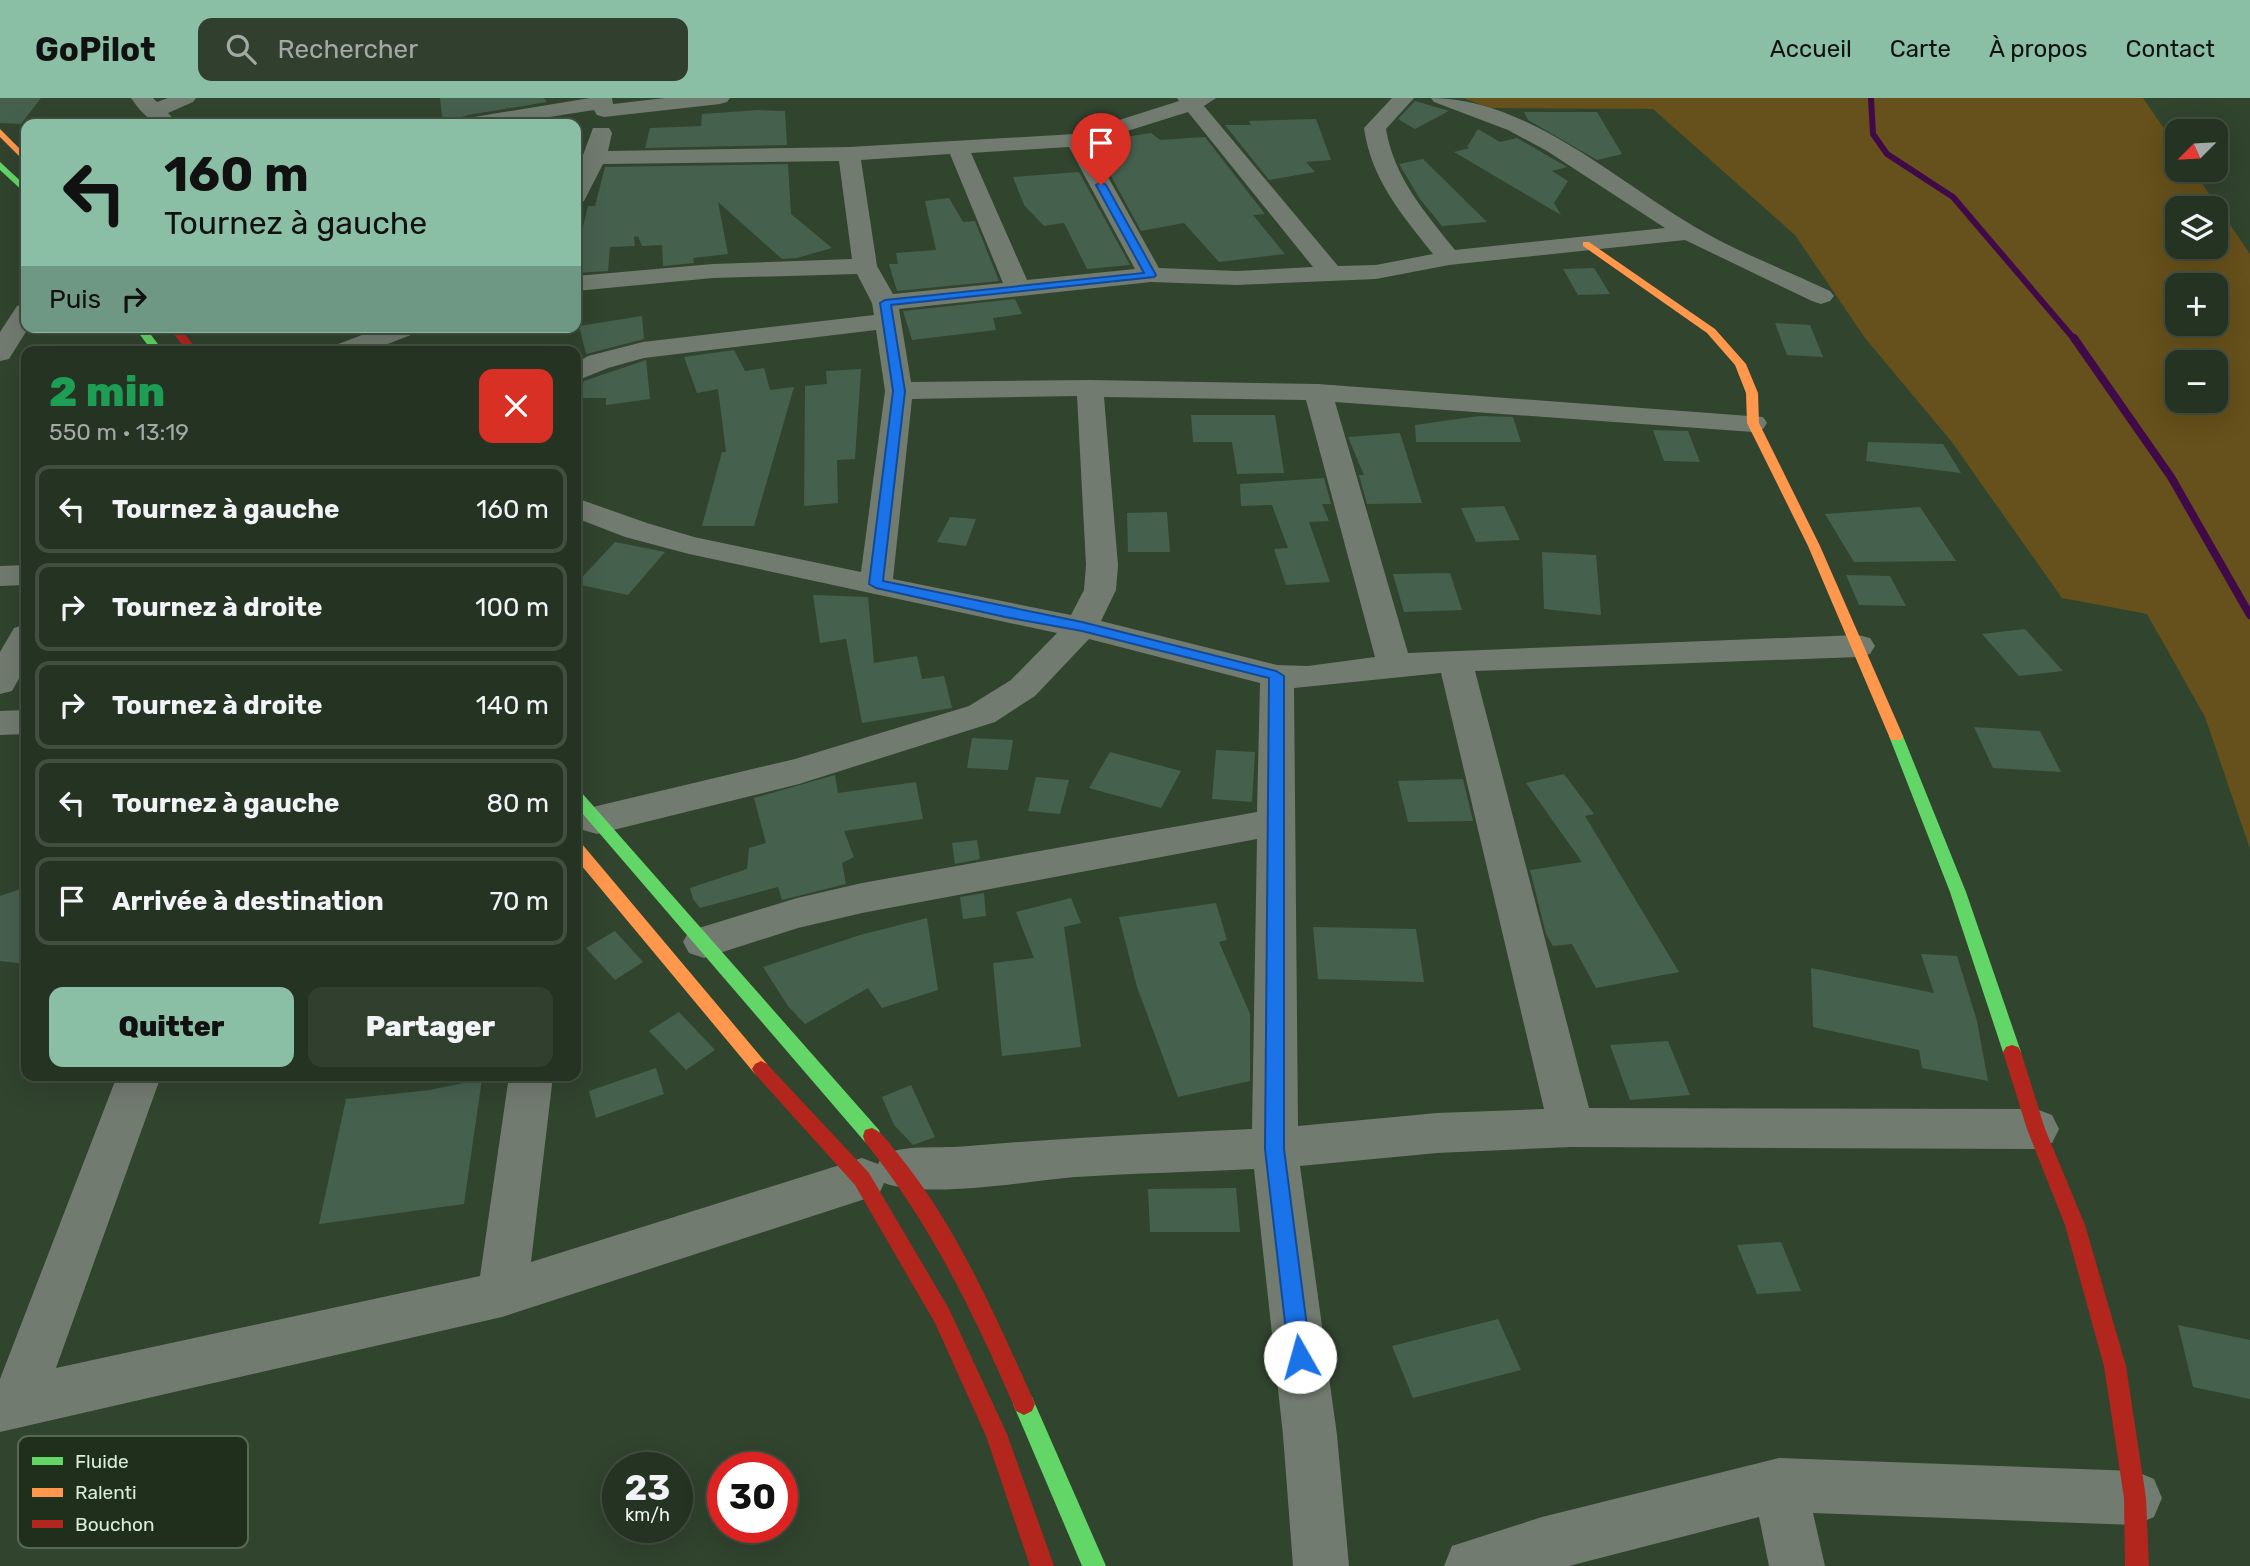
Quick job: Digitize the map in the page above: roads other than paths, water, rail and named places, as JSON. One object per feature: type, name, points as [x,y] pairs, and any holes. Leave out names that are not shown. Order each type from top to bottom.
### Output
[{"type":"main road","points":[[0,132],[21,155]]},
{"type":"main road","points":[[0,164],[21,186]]},
{"type":"main road","points":[[1586,244],[1711,331],[1740,364],[1752,393],[1753,424],[1814,546],[1926,808],[1987,974],[2036,1129],[2075,1226],[2115,1366],[2135,1498],[2137,1566]]},
{"type":"main road","points":[[587,808],[704,942],[980,1303],[1094,1566]]},
{"type":"main road","points":[[581,854],[755,1062],[881,1174],[996,1434],[1042,1566]]},
{"type":"street","points":[[154,111],[186,98]]},
{"type":"street","points":[[482,119],[516,107],[720,98]]},
{"type":"street","points":[[1404,98],[1375,128],[1376,148],[1386,174],[1448,258]]},
{"type":"street","points":[[1441,98],[1515,126],[1555,146],[1688,233],[1821,296]]},
{"type":"street","points":[[595,158],[849,154],[1076,140],[1195,100],[1331,273]]},
{"type":"street","points":[[581,186],[595,158],[604,104]]},
{"type":"street","points":[[1076,140],[1151,275]]},
{"type":"street","points":[[958,148],[1018,288]]},
{"type":"street","points":[[849,154],[865,266],[886,312],[899,391],[876,584]]},
{"type":"street","points":[[581,370],[598,362],[643,351],[1018,288],[1151,275],[1237,278],[1376,272],[1448,258],[1688,233]]},
{"type":"street","points":[[581,284],[713,271],[865,266]]},
{"type":"street","points":[[0,353],[21,319]]},
{"type":"street","points":[[360,346],[391,336]]},
{"type":"street","points":[[899,391],[1090,388],[1318,392],[1753,424]]},
{"type":"street","points":[[587,808],[799,771],[982,714],[1023,688],[1082,627],[1100,590],[1102,565],[1090,388]]},
{"type":"street","points":[[1318,392],[1394,665]]},
{"type":"street","points":[[581,509],[636,530],[689,545],[1082,627],[1276,676],[1308,677],[1394,665],[1455,661],[1858,646]]},
{"type":"street","points":[[0,576],[21,575]]},
{"type":"street","points":[[0,683],[21,644]]},
{"type":"street","points":[[1455,661],[1571,1127]]},
{"type":"street","points":[[1276,676],[1275,1149],[1310,1435],[1321,1566]]},
{"type":"street","points":[[0,723],[21,722]]},
{"type":"street","points":[[704,942],[862,898],[1276,822]]},
{"type":"street","points":[[8,1404],[137,1081]]},
{"type":"street","points":[[502,1294],[530,1081]]},
{"type":"street","points":[[8,1404],[502,1294],[881,1174],[1077,1157],[1275,1149],[1437,1133],[1571,1127],[2036,1129]]},
{"type":"street","points":[[1779,1485],[1797,1566]]},
{"type":"street","points":[[1472,1566],[1542,1545],[1779,1485],[2135,1498]]},
{"type":"waterway","points":[[1871,98],[1873,134],[1887,154],[1953,197],[2075,340]]},
{"type":"waterway","points":[[2074,338],[2171,477],[2250,615]]}]
